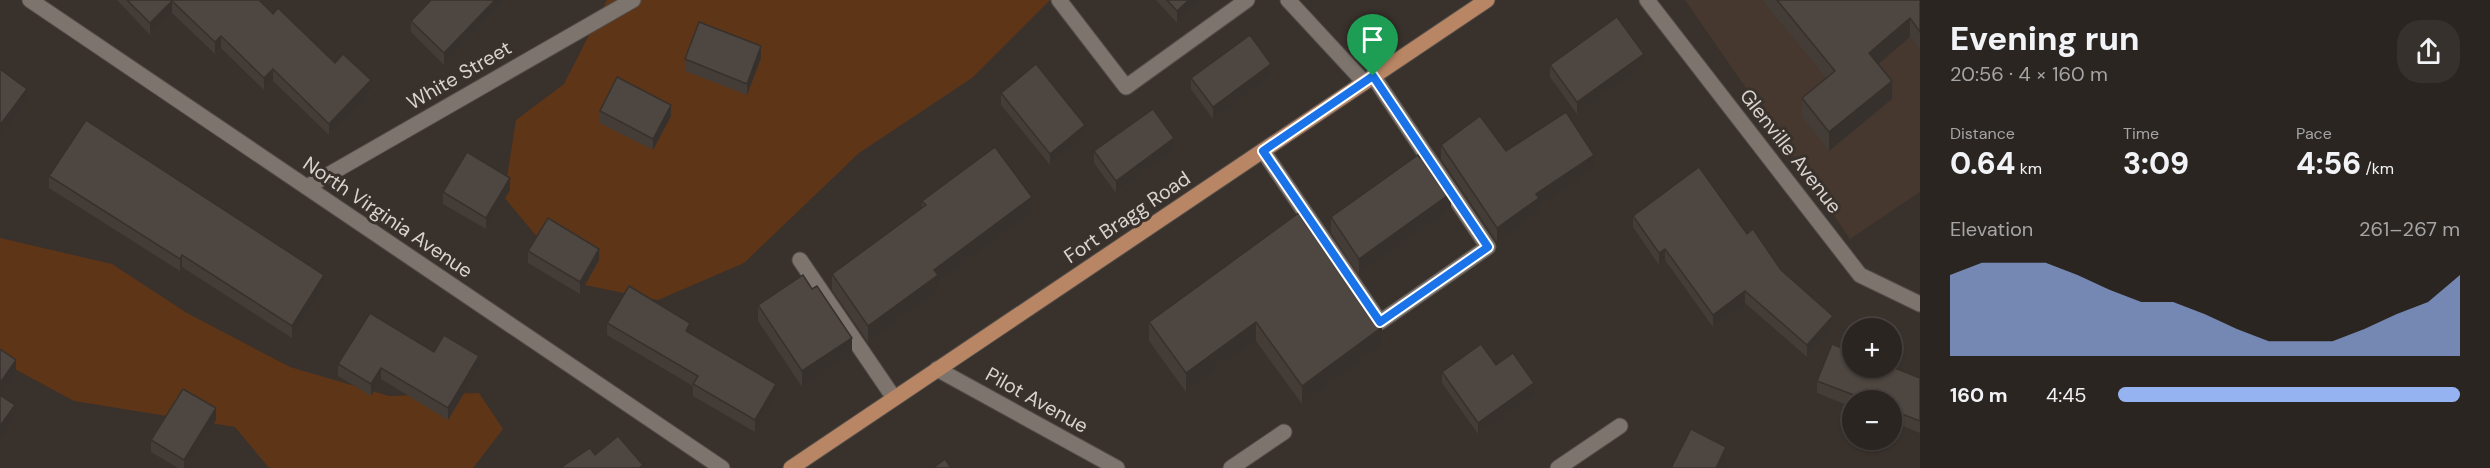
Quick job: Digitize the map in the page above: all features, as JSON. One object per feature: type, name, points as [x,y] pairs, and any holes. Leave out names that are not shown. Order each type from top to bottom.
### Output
[{"type":"main road","name":"Fort Bragg Road","points":[[790,468],[1487,0]]},
{"type":"street","name":"North Virginia Avenue","points":[[30,0],[723,468]]},
{"type":"street","name":"White Street","points":[[307,187],[633,0]]},
{"type":"street","points":[[1059,0],[1126,87],[1247,0]]},
{"type":"street","points":[[1263,151],[1380,322],[1488,247],[1369,79],[1288,0]]},
{"type":"street","name":"Glenville Avenue","points":[[1647,0],[1860,275],[1920,304]]},
{"type":"street","points":[[800,260],[894,398]]},
{"type":"street","name":"Pilot Avenue","points":[[937,369],[1117,468]]},
{"type":"street","points":[[1558,468],[1620,426]]},
{"type":"street","points":[[1231,468],[1284,432]]},
{"type":"shaded area","points":[[607,0],[1050,0],[972,78],[859,153],[744,263],[658,300],[575,283],[504,197],[516,120],[564,84]]},
{"type":"shaded area","points":[[1685,0],[1920,0],[1920,192],[1850,239]]},
{"type":"shaded area","points":[[0,238],[112,264],[187,313],[290,367],[389,396],[479,393],[503,429],[473,468],[269,468],[235,427],[74,401],[0,361]]},
{"type":"building","points":[[127,0],[259,0],[273,14],[278,8],[335,63],[343,54],[371,80],[329,124],[273,69],[264,78],[221,36],[215,42],[172,1],[150,23]]},
{"type":"building","points":[[431,0],[495,0],[444,53],[411,21]]},
{"type":"building","points":[[1167,0],[1189,0],[1177,11]]},
{"type":"building","points":[[1777,0],[1920,0],[1920,32],[1910,18],[1869,53],[1892,81],[1829,132],[1802,98],[1835,71]]},
{"type":"building","points":[[1617,17],[1644,54],[1577,102],[1550,65]]},
{"type":"building","points":[[699,22],[761,46],[747,84],[685,59]]},
{"type":"building","points":[[1250,35],[1271,64],[1213,107],[1191,78]]},
{"type":"building","points":[[1036,64],[1085,125],[1050,154],[1001,93]]},
{"type":"building","points":[[0,69],[27,89],[0,125]]},
{"type":"building","points":[[617,77],[671,105],[653,139],[600,111]]},
{"type":"building","points":[[1153,109],[1174,138],[1116,181],[1094,151]]},
{"type":"building","points":[[1566,112],[1594,155],[1536,194],[1539,198],[1497,228],[1441,145],[1480,116],[1506,151]]},
{"type":"building","points":[[86,120],[324,275],[292,326],[182,255],[180,259],[49,176]]},
{"type":"building","points":[[995,147],[1032,197],[934,270],[938,275],[868,326],[832,274],[926,205],[922,201]]},
{"type":"building","points":[[467,152],[510,178],[486,218],[443,192]]},
{"type":"building","points":[[1418,155],[1420,158],[1425,155],[1451,193],[1359,259],[1331,217]]},
{"type":"building","points":[[1699,167],[1747,234],[1753,229],[1781,270],[1833,316],[1807,345],[1745,291],[1713,315],[1665,249],[1659,253],[1633,216]]},
{"type":"building","points":[[1300,212],[1311,228],[1315,226],[1344,268],[1341,269],[1382,327],[1302,386],[1256,322],[1186,373],[1149,322]]},
{"type":"building","points":[[548,218],[599,249],[580,282],[528,251]]},
{"type":"building","points":[[803,275],[812,289],[817,286],[852,338],[802,371],[758,305]]},
{"type":"building","points":[[629,286],[690,323],[686,331],[776,384],[755,420],[693,384],[698,376],[607,323]]},
{"type":"building","points":[[370,313],[434,352],[444,335],[479,356],[448,408],[381,368],[371,384],[338,364]]},
{"type":"building","points":[[1481,344],[1496,365],[1513,353],[1534,383],[1478,423],[1442,372]]},
{"type":"building","points":[[1832,344],[1842,348],[1842,378],[1902,378],[1902,371],[1920,378],[1920,421],[1902,414],[1902,390],[1842,390],[1817,381]]},
{"type":"building","points":[[0,349],[16,360],[0,383]]},
{"type":"building","points":[[183,389],[216,408],[184,460],[151,440]]},
{"type":"building","points":[[0,395],[15,405],[0,426]]},
{"type":"building","points":[[1691,429],[1726,447],[1716,468],[1671,468]]},
{"type":"building","points":[[618,436],[643,465],[639,468],[560,468],[590,448],[595,455]]},
{"type":"building","points":[[945,459],[951,468],[933,468]]},
{"type":"route","points":[[1373,76],[1488,247],[1380,322],[1263,151],[1373,76]]}]
